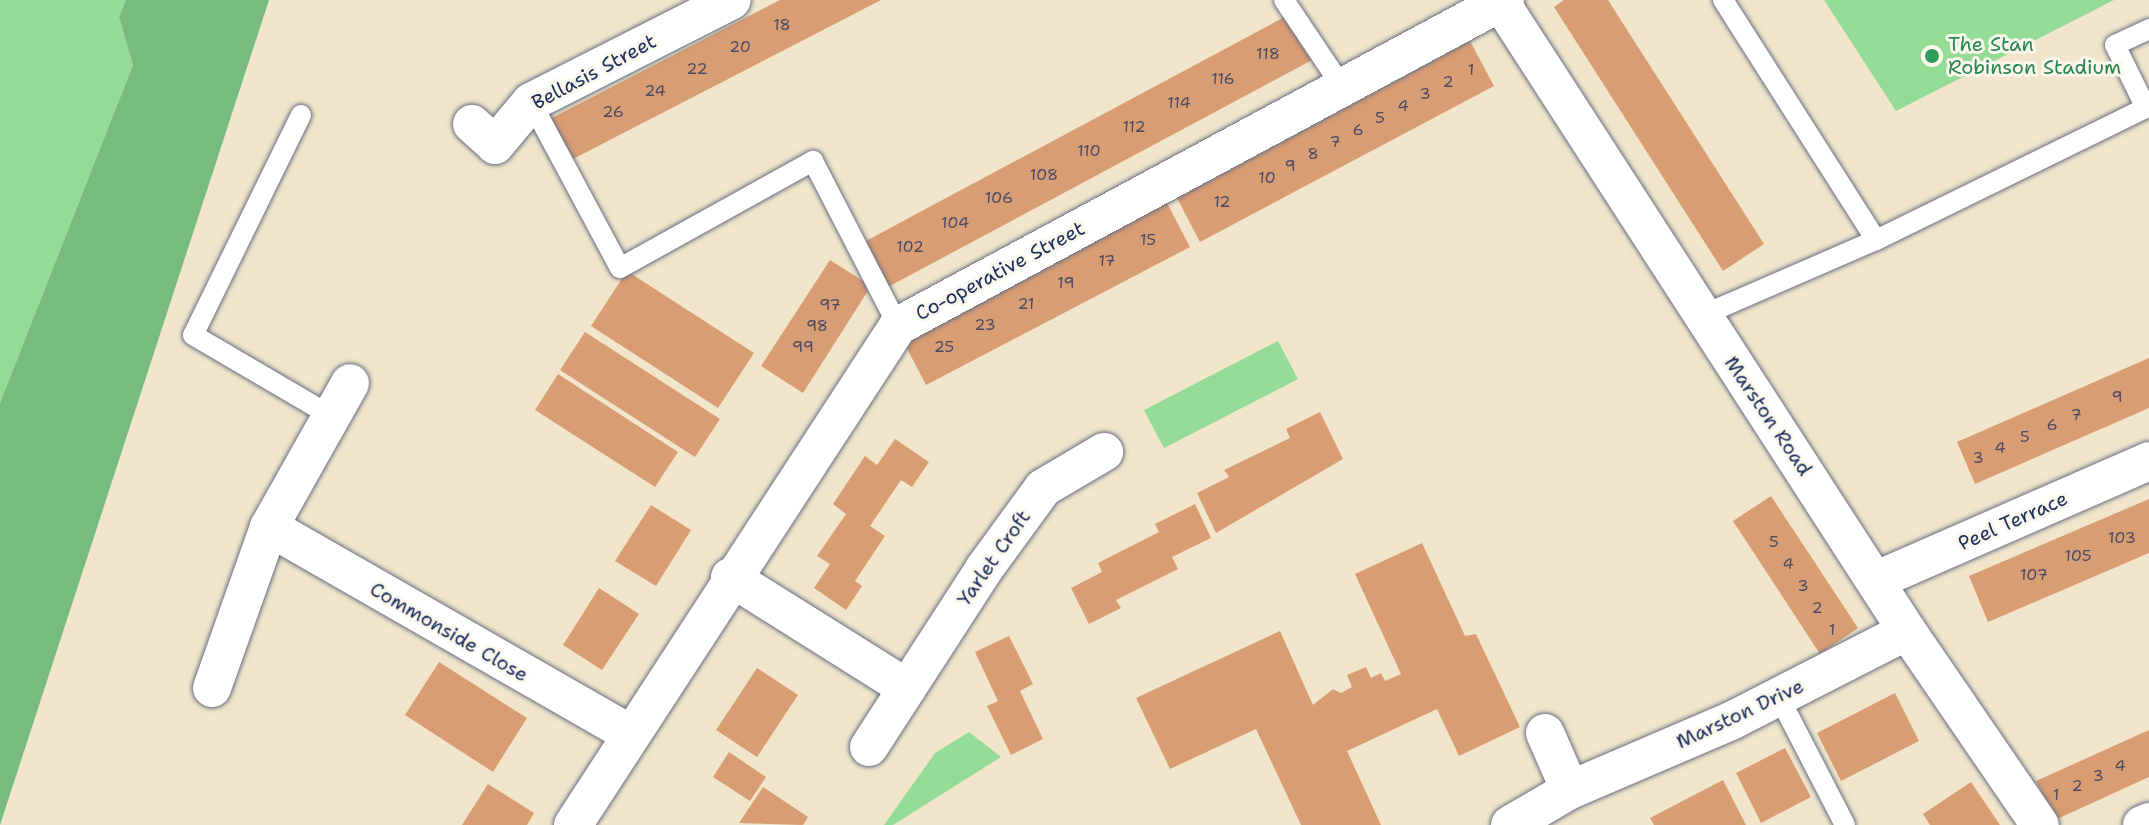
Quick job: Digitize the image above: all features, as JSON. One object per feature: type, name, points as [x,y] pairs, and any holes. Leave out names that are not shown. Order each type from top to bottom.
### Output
[{"type":"street","name":"Bellasis Street","points":[[472,124],[495,145],[531,102],[732,0]]},
{"type":"street","name":"Co-operative Street","points":[[573,825],[730,577],[898,326],[1502,1]]},
{"type":"street","name":"Marston Road","points":[[1502,1],[1701,316],[1877,580],[1907,631],[2040,825]]},
{"type":"street","points":[[212,688],[269,527],[350,383]]},
{"type":"street","name":"Yarlet Croft","points":[[869,747],[1043,488],[1104,452]]},
{"type":"street","name":"Peel Terrace","points":[[1877,580],[2149,461]]},
{"type":"street","name":"Commonside Close","points":[[269,527],[630,734]]},
{"type":"street","points":[[730,577],[907,688]]},
{"type":"street","name":"Marston Drive","points":[[1510,825],[1570,790],[1726,710],[1779,697],[1907,631]]},
{"type":"street","points":[[1545,733],[1570,790]]},
{"type":"street","points":[[2142,825],[2149,822]]},
{"type":"lane","points":[[1284,0],[1341,85]]},
{"type":"lane","points":[[1723,0],[1876,240]]},
{"type":"lane","points":[[1701,316],[1876,240],[2146,108],[2115,45],[2149,29]]},
{"type":"lane","points":[[531,102],[620,268],[813,161],[898,326]]},
{"type":"lane","points":[[301,115],[193,335],[331,416]]},
{"type":"lane","points":[[1779,697],[1845,825]]},
{"type":"green space","points":[[0,0],[126,0],[119,17],[133,65],[0,403]]},
{"type":"green space","points":[[126,0],[269,0],[0,825],[0,403],[133,65],[119,17]]},
{"type":"green space","name":"The Stan Robinson Stadium","points":[[1824,0],[2114,0],[1896,111]]},
{"type":"green space","points":[[1278,341],[1298,379],[1164,448],[1144,410]]},
{"type":"green space","points":[[969,732],[1001,757],[893,825],[884,825],[935,753]]},
{"type":"building","points":[[780,0],[881,0],[571,160],[550,119]]},
{"type":"building","points":[[1564,0],[1608,0],[1764,244],[1723,271],[1554,7]]},
{"type":"building","points":[[1290,14],[1314,59],[888,287],[864,242]]},
{"type":"building","points":[[1470,41],[1494,86],[1200,242],[1177,198]]},
{"type":"building","points":[[1166,201],[1190,247],[926,385],[902,339]]},
{"type":"building","points":[[830,260],[871,286],[803,393],[761,366]]},
{"type":"building","points":[[627,271],[754,353],[718,408],[591,326]]},
{"type":"building","points":[[585,332],[720,419],[695,457],[560,370]]},
{"type":"building","points":[[2149,358],[2149,408],[1975,484],[1957,442]]},
{"type":"building","points":[[558,374],[678,452],[655,487],[535,410]]},
{"type":"building","points":[[1320,412],[1343,459],[1216,533],[1197,493],[1229,477],[1224,470],[1290,438],[1286,429]]},
{"type":"building","points":[[895,439],[929,462],[912,487],[901,480],[870,526],[885,536],[855,581],[862,586],[846,610],[814,588],[830,564],[817,556],[846,514],[833,504],[865,456],[877,465]]},
{"type":"building","points":[[1771,496],[1858,628],[1820,654],[1733,521]]},
{"type":"building","points":[[2149,499],[2149,553],[1988,622],[1969,576]]},
{"type":"building","points":[[1195,504],[1211,538],[1172,557],[1178,569],[1116,600],[1121,608],[1089,624],[1071,588],[1102,572],[1098,563],[1159,532],[1155,524]]},
{"type":"building","points":[[651,505],[691,530],[656,586],[615,561]]},
{"type":"building","points":[[1422,543],[1465,636],[1476,634],[1520,727],[1459,756],[1437,709],[1347,751],[1381,825],[1301,825],[1256,729],[1170,769],[1136,698],[1280,631],[1313,705],[1333,689],[1341,693],[1352,687],[1347,675],[1366,667],[1371,678],[1381,673],[1385,681],[1401,674],[1355,574]]},
{"type":"building","points":[[599,588],[639,614],[602,670],[563,645]]},
{"type":"building","points":[[1009,636],[1033,684],[1020,691],[1043,739],[1011,755],[987,706],[998,701],[975,652]]},
{"type":"building","points":[[439,662],[527,718],[493,772],[405,715]]},
{"type":"building","points":[[757,668],[798,695],[757,757],[716,730]]},
{"type":"building","points":[[1895,693],[1919,741],[1841,781],[1817,733]]},
{"type":"building","points":[[2149,730],[2149,777],[2055,820],[2036,781]]},
{"type":"building","points":[[1785,748],[1811,797],[1761,823],[1736,773]]},
{"type":"building","points":[[729,752],[766,777],[750,801],[713,777]]},
{"type":"building","points":[[1723,780],[1746,825],[1654,825],[1650,818]]},
{"type":"building","points":[[1971,782],[2000,825],[1930,825],[1923,814]]},
{"type":"building","points":[[488,784],[534,813],[527,825],[462,825]]},
{"type":"building","points":[[763,787],[808,817],[803,825],[739,823]]},
{"type":"place","name":"The Stan Robinson Stadium","points":[[1932,56]]}]
